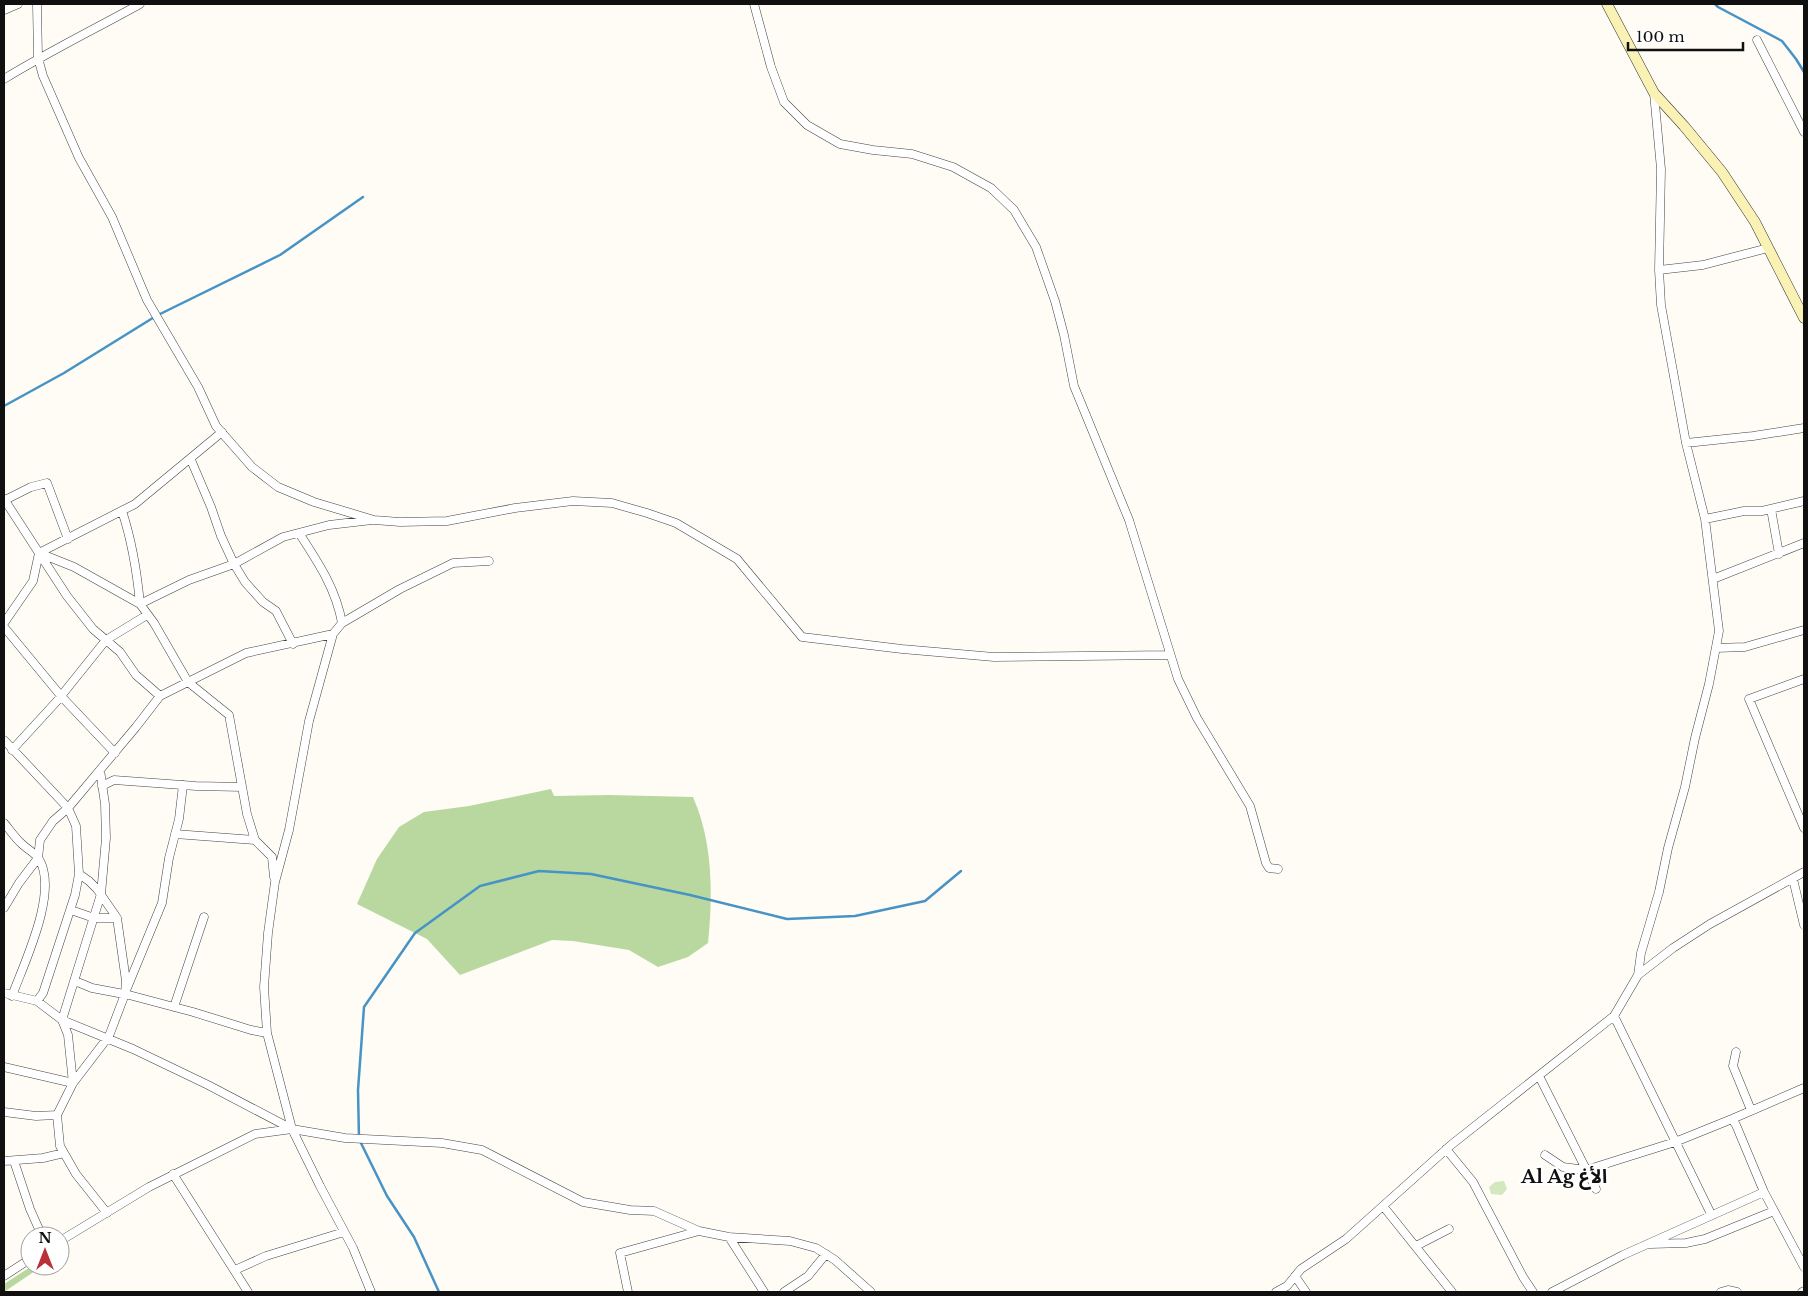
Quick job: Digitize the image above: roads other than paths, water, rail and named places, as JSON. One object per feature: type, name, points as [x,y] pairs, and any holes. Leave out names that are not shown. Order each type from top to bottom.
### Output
[{"type":"main road","points":[[1607,4],[1654,93],[1722,172],[1755,222],[1804,318]]},
{"type":"street","points":[[4,10],[18,4]]},
{"type":"street","points":[[37,4],[38,58],[43,76],[79,158],[112,217],[147,300],[198,387],[216,426],[252,467],[278,487],[314,502],[374,520]]},
{"type":"street","points":[[4,79],[38,58],[140,4]]},
{"type":"street","points":[[754,4],[771,67],[784,102],[807,125],[840,144],[912,154],[953,167],[991,188],[1014,210],[1036,247],[1055,301],[1074,386],[1129,520],[1178,679],[1197,718],[1250,806],[1266,863],[1269,868],[1278,869]]},
{"type":"street","points":[[1756,40],[1804,132]]},
{"type":"street","points":[[1638,975],[1641,953],[1686,787],[1719,631],[1705,519],[1686,443],[1661,305],[1659,270],[1661,169],[1654,93]]},
{"type":"street","points":[[1659,270],[1703,265],[1768,248]]},
{"type":"street","points":[[1686,443],[1754,436],[1804,428]]},
{"type":"street","points":[[39,553],[136,504],[222,432]]},
{"type":"street","points":[[190,460],[234,564],[245,582],[263,602],[276,611],[293,644]]},
{"type":"street","points":[[68,539],[47,483],[31,487],[4,500],[67,596],[93,629],[120,652],[136,675],[160,696]]},
{"type":"street","points":[[140,604],[189,580],[234,564],[283,537],[299,533],[329,526],[374,520],[400,522],[447,521],[515,508],[573,501],[612,503],[676,523],[737,559],[802,636],[902,649],[994,657],[1170,655]]},
{"type":"street","points":[[1705,519],[1744,511],[1771,509],[1804,501]]},
{"type":"street","points":[[1771,509],[1778,554]]},
{"type":"street","points":[[122,511],[128,529],[137,575],[140,604],[154,623],[188,682],[229,715],[247,814],[255,840],[272,857],[275,882]]},
{"type":"street","points":[[299,533],[323,570],[339,607],[342,623]]},
{"type":"street","points":[[1713,579],[1804,543]]},
{"type":"street","points":[[39,553],[74,567],[140,604]]},
{"type":"street","points":[[4,623],[33,581],[39,553]]},
{"type":"street","points":[[371,1292],[353,1248],[292,1129],[267,1032],[264,987],[268,933],[275,882],[288,830],[309,721],[334,634],[342,623],[400,589],[453,563],[489,561]]},
{"type":"street","points":[[12,750],[106,640],[147,615]]},
{"type":"street","points":[[4,627],[60,696],[115,753]]},
{"type":"street","points":[[1716,648],[1745,646],[1804,630]]},
{"type":"street","points":[[4,908],[19,883],[38,858],[40,840],[53,821],[68,808],[160,696],[246,653],[334,634]]},
{"type":"street","points":[[1804,679],[1750,699],[1804,828]]},
{"type":"street","points":[[4,740],[68,808],[76,826],[79,874],[70,910],[43,992],[37,1001]]},
{"type":"street","points":[[73,1083],[68,1036],[62,1020],[100,894],[106,838],[105,804],[100,770]]},
{"type":"street","points":[[102,786],[114,780],[242,787]]},
{"type":"street","points":[[107,1213],[76,1174],[60,1146],[57,1115],[73,1083],[106,1039],[113,1026],[162,902],[168,858],[175,834],[183,785]]},
{"type":"street","points":[[4,824],[38,858],[43,868],[46,886],[39,922],[12,996]]},
{"type":"street","points":[[175,834],[255,840]]},
{"type":"street","points":[[1276,1292],[1287,1286],[1301,1269],[1346,1239],[1446,1149],[1614,1016],[1638,975],[1672,948],[1710,924],[1804,872]]},
{"type":"street","points":[[79,874],[89,881],[100,894],[116,918],[126,981],[125,994]]},
{"type":"street","points":[[1793,879],[1804,925]]},
{"type":"street","points":[[70,910],[94,918],[116,918]]},
{"type":"street","points":[[174,1007],[204,917]]},
{"type":"street","points":[[75,981],[92,988],[125,994],[251,1030],[267,1032]]},
{"type":"street","points":[[4,993],[37,1001],[62,1020],[133,1049],[208,1085],[292,1129]]},
{"type":"street","points":[[1614,1016],[1711,1214]]},
{"type":"street","points":[[1736,1052],[1733,1066],[1751,1110]]},
{"type":"street","points":[[4,1067],[73,1083]]},
{"type":"street","points":[[1539,1076],[1596,1189]]},
{"type":"street","points":[[1545,1155],[1563,1167],[1586,1170],[1676,1142],[1804,1088]]},
{"type":"street","points":[[4,1112],[36,1116],[57,1115]]},
{"type":"street","points":[[1732,1118],[1764,1192],[1804,1267]]},
{"type":"street","points":[[70,1235],[149,1187],[255,1134],[292,1129],[345,1138],[442,1143],[482,1150],[583,1202],[630,1210],[654,1211],[699,1231],[729,1237],[790,1242],[816,1248],[872,1292]]},
{"type":"street","points":[[1446,1149],[1473,1182],[1523,1277],[1533,1292]]},
{"type":"street","points":[[4,1161],[43,1158],[64,1153]]},
{"type":"street","points":[[14,1161],[38,1226]]},
{"type":"street","points":[[173,1174],[248,1292]]},
{"type":"street","points":[[1552,1292],[1646,1244],[1764,1192]]},
{"type":"street","points":[[1383,1206],[1452,1292]]},
{"type":"street","points":[[1646,1244],[1686,1243],[1705,1239],[1774,1211]]},
{"type":"street","points":[[1416,1246],[1448,1229]]},
{"type":"street","points":[[628,1292],[620,1253],[699,1231]]},
{"type":"street","points":[[235,1270],[266,1256],[344,1232]]},
{"type":"street","points":[[729,1237],[764,1292]]},
{"type":"street","points":[[784,1292],[808,1276],[826,1254]]},
{"type":"street","points":[[4,1276],[20,1266]]},
{"type":"street","points":[[1295,1276],[1306,1292]]},
{"type":"street","points":[[1721,1292],[1728,1290],[1737,1292]]},
{"type":"waterway","points":[[1715,4],[1782,41],[1804,72]]},
{"type":"waterway","points":[[4,406],[64,373],[156,316],[280,255],[363,197]]},
{"type":"waterway","points":[[439,1292],[414,1237],[387,1196],[359,1139],[358,1090],[364,1007],[415,933],[480,886],[539,871],[591,874],[690,895],[787,919],[855,916],[925,901],[961,871]]},
{"type":"district","name":"Al Ag الأغ","points":[[1564,1176]]}]
